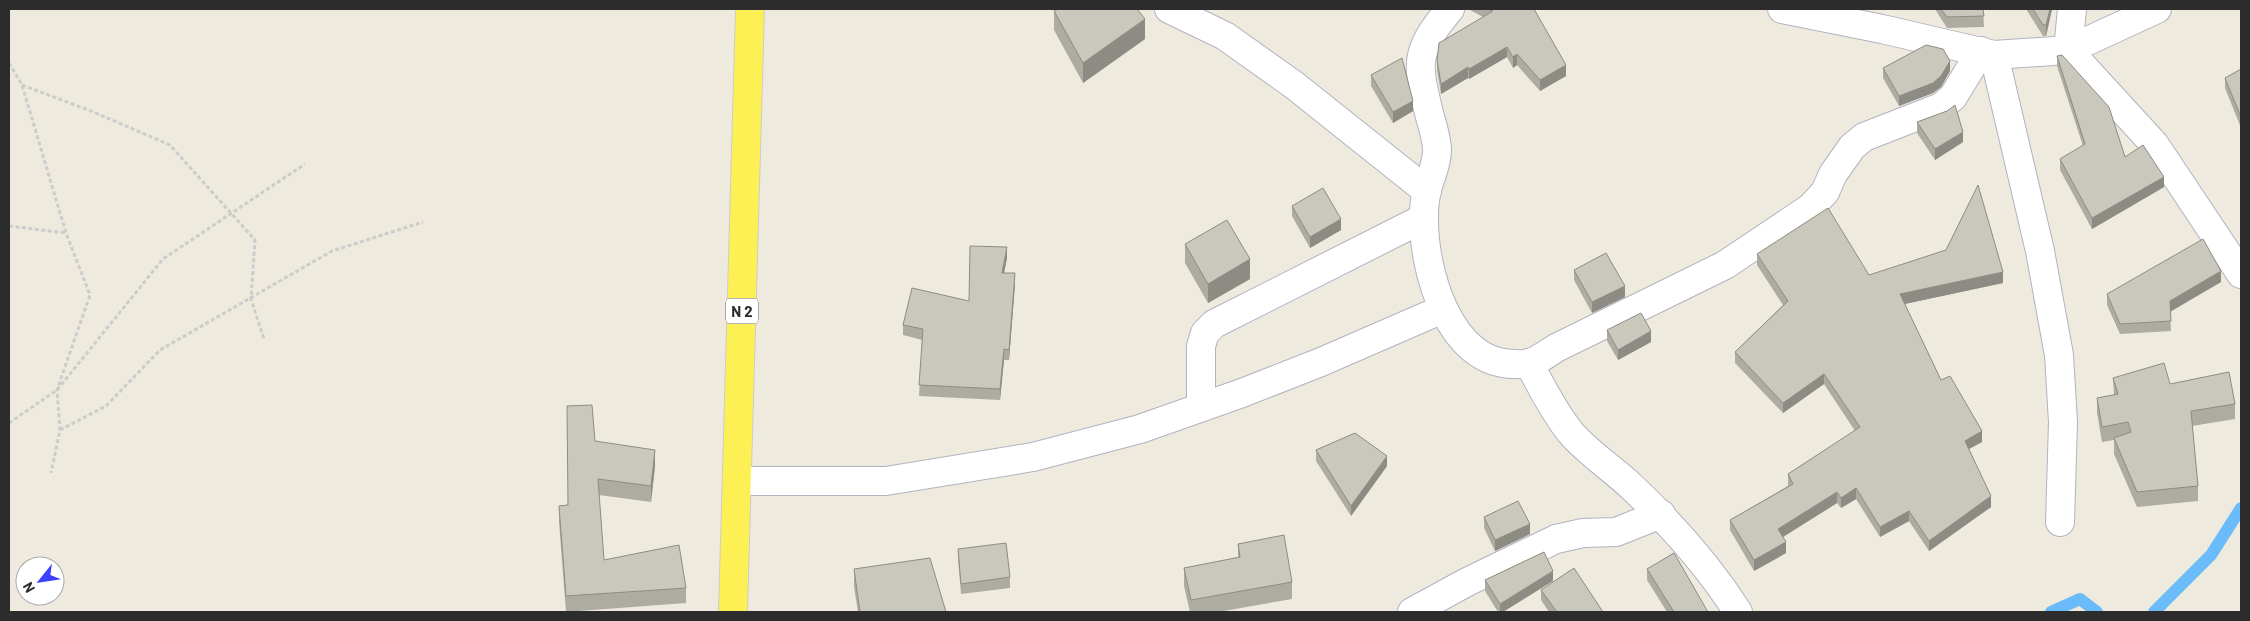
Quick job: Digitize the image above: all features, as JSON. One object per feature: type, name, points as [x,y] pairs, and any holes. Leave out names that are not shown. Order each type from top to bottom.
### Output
[{"type":"main road","name":"N 2","points":[[733,612],[750,9]]},
{"type":"street","points":[[1169,9],[1225,36],[1309,96],[1426,191]]},
{"type":"street","points":[[1450,9],[1428,38],[1422,54],[1420,76],[1437,150],[1434,172],[1426,191],[1424,218],[1430,266],[1443,309],[1454,328],[1476,353],[1502,364],[1530,363],[1556,348],[1724,265],[1810,208],[1825,192],[1833,174],[1852,147],[1864,137],[1941,107],[1953,97],[1988,53]]},
{"type":"street","points":[[1782,9],[1815,12],[1988,53],[2068,50],[2157,9]]},
{"type":"street","points":[[2072,9],[2068,50],[2164,157],[2241,274]]},
{"type":"street","points":[[1988,53],[2038,241],[2058,355],[2063,422],[2060,522]]},
{"type":"street","points":[[1201,407],[1201,346],[1205,333],[1214,324],[1424,218]]},
{"type":"street","points":[[737,481],[886,481],[1033,457],[1140,428],[1242,393],[1321,362],[1443,309]]},
{"type":"street","points":[[1530,363],[1546,395],[1571,433],[1661,514],[1693,548],[1717,579],[1738,612]]},
{"type":"street","points":[[1412,612],[1556,539],[1583,534],[1616,532],[1661,514]]},
{"type":"path","points":[[9,63],[22,85],[66,233],[90,295],[57,390],[60,430],[52,474]]},
{"type":"path","points":[[22,85],[91,111],[170,145],[255,240],[251,299],[264,339]]},
{"type":"path","points":[[9,423],[57,390],[163,258],[305,164]]},
{"type":"path","points":[[60,430],[106,406],[160,350],[332,251],[423,222]]},
{"type":"path","points":[[9,226],[66,233]]},
{"type":"building","points":[[1058,9],[1137,9],[1145,19],[1083,63],[1054,11]]},
{"type":"building","points":[[1488,9],[1534,9],[1566,65],[1540,80],[1517,54],[1513,57],[1507,47],[1469,69],[1468,67],[1441,84],[1437,60],[1439,43],[1493,11]]},
{"type":"building","points":[[1941,9],[1983,9],[1984,16],[1947,17]]},
{"type":"building","points":[[2033,9],[2050,9],[2046,25],[2043,25]]},
{"type":"building","points":[[1926,45],[1943,49],[1950,61],[1941,76],[1933,83],[1899,96],[1883,68]]},
{"type":"building","points":[[2062,55],[2109,107],[2125,157],[2143,145],[2164,177],[2092,218],[2060,159],[2085,144],[2057,56]]},
{"type":"building","points":[[1402,58],[1413,101],[1393,112],[1371,75]]},
{"type":"building","points":[[2241,69],[2241,117],[2225,78]]},
{"type":"building","points":[[1955,105],[1963,132],[1935,149],[1917,122],[1947,111]]},
{"type":"building","points":[[1978,185],[2003,272],[1900,294],[1941,380],[1950,376],[1982,431],[1965,441],[1991,496],[1929,541],[1909,511],[1880,527],[1856,488],[1841,498],[1837,492],[1778,529],[1786,542],[1754,560],[1730,520],[1793,484],[1788,474],[1860,427],[1824,374],[1783,403],[1735,352],[1788,301],[1757,254],[1828,208],[1869,275],[1946,250]]},
{"type":"building","points":[[1323,188],[1341,219],[1310,237],[1292,206]]},
{"type":"building","points":[[1227,220],[1250,259],[1208,284],[1185,244]]},
{"type":"building","points":[[2203,239],[2221,271],[2170,301],[2171,321],[2120,324],[2107,294]]},
{"type":"building","points":[[970,246],[1007,247],[1002,273],[1015,273],[1009,350],[1004,349],[1000,389],[919,385],[923,329],[903,325],[912,288],[969,301]]},
{"type":"building","points":[[1606,253],[1625,286],[1592,302],[1574,270]]},
{"type":"building","points":[[1641,313],[1651,331],[1618,350],[1607,330]]},
{"type":"building","points":[[2164,363],[2170,384],[2229,372],[2235,404],[2191,411],[2198,486],[2137,492],[2114,438],[2131,432],[2128,422],[2102,427],[2097,398],[2118,394],[2113,378]]},
{"type":"building","points":[[592,405],[595,441],[655,450],[651,486],[598,479],[604,560],[679,545],[686,588],[566,596],[559,506],[568,505],[567,406]]},
{"type":"building","points":[[1355,433],[1387,456],[1351,506],[1316,450]]},
{"type":"building","points":[[1518,501],[1530,524],[1495,540],[1484,517]]},
{"type":"building","points":[[1284,535],[1292,582],[1191,600],[1184,568],[1240,557],[1238,544]]},
{"type":"building","points":[[1006,543],[1010,577],[961,584],[958,549]]},
{"type":"building","points":[[1544,552],[1553,571],[1500,604],[1485,580]]},
{"type":"building","points":[[1674,553],[1708,612],[1674,612],[1647,569]]},
{"type":"building","points":[[930,558],[946,612],[860,612],[854,569]]},
{"type":"building","points":[[1574,568],[1603,612],[1557,612],[1541,590]]},
{"type":"waterway","points":[[2154,612],[2211,555],[2241,508]]},
{"type":"waterway","points":[[2051,612],[2080,599],[2097,612]]}]
